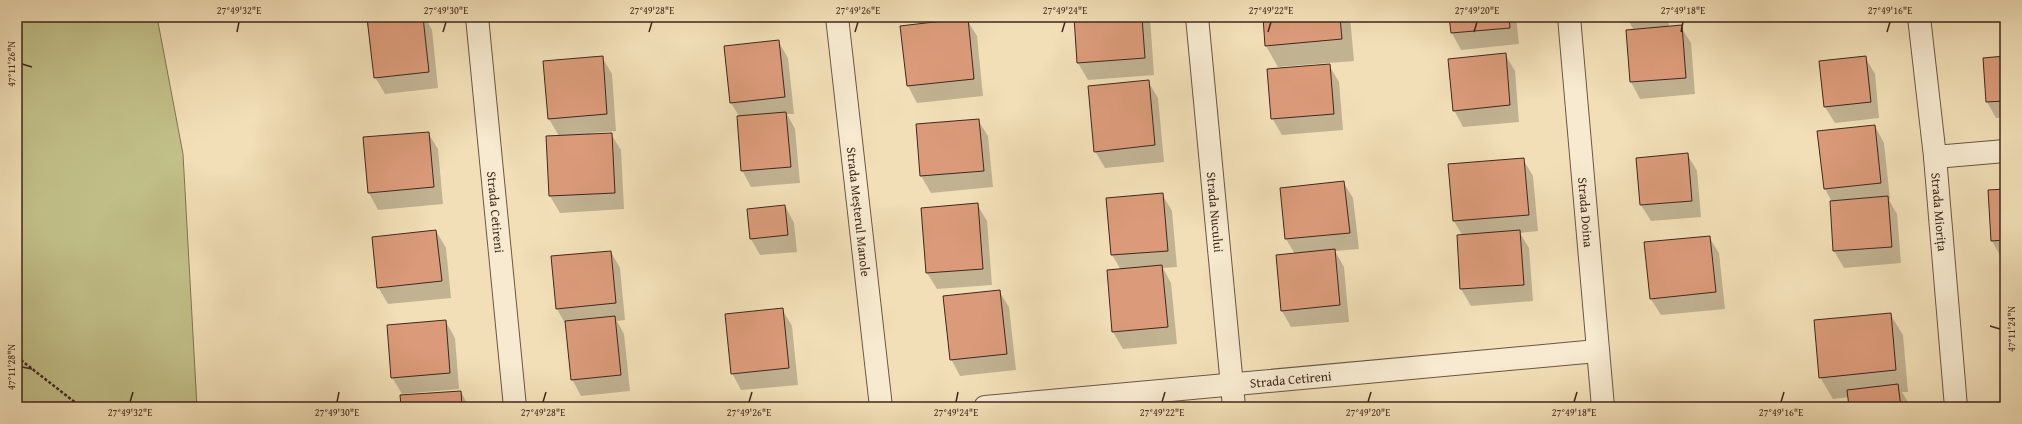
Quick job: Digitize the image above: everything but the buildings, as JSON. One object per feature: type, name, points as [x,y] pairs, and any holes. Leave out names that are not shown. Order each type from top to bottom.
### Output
[{"type":"street","name":"Strada Cetireni","points":[[477,17],[515,407]]},
{"type":"street","name":"Strada Meșterul Manole","points":[[837,17],[881,407]]},
{"type":"street","name":"Strada Nucului","points":[[1197,17],[1234,407]]},
{"type":"street","name":"Strada Doina","points":[[1569,17],[1597,352],[1603,407]]},
{"type":"street","name":"Strada Miorița","points":[[1919,17],[1935,157],[1956,407]]},
{"type":"street","points":[[1935,157],[2005,151]]},
{"type":"street","name":"Strada Cetireni","points":[[985,407],[1597,352]]},
{"type":"path","points":[[17,357],[81,407]]},
{"type":"shaded area","points":[[17,17],[157,17],[183,154],[197,407],[17,407]]}]
